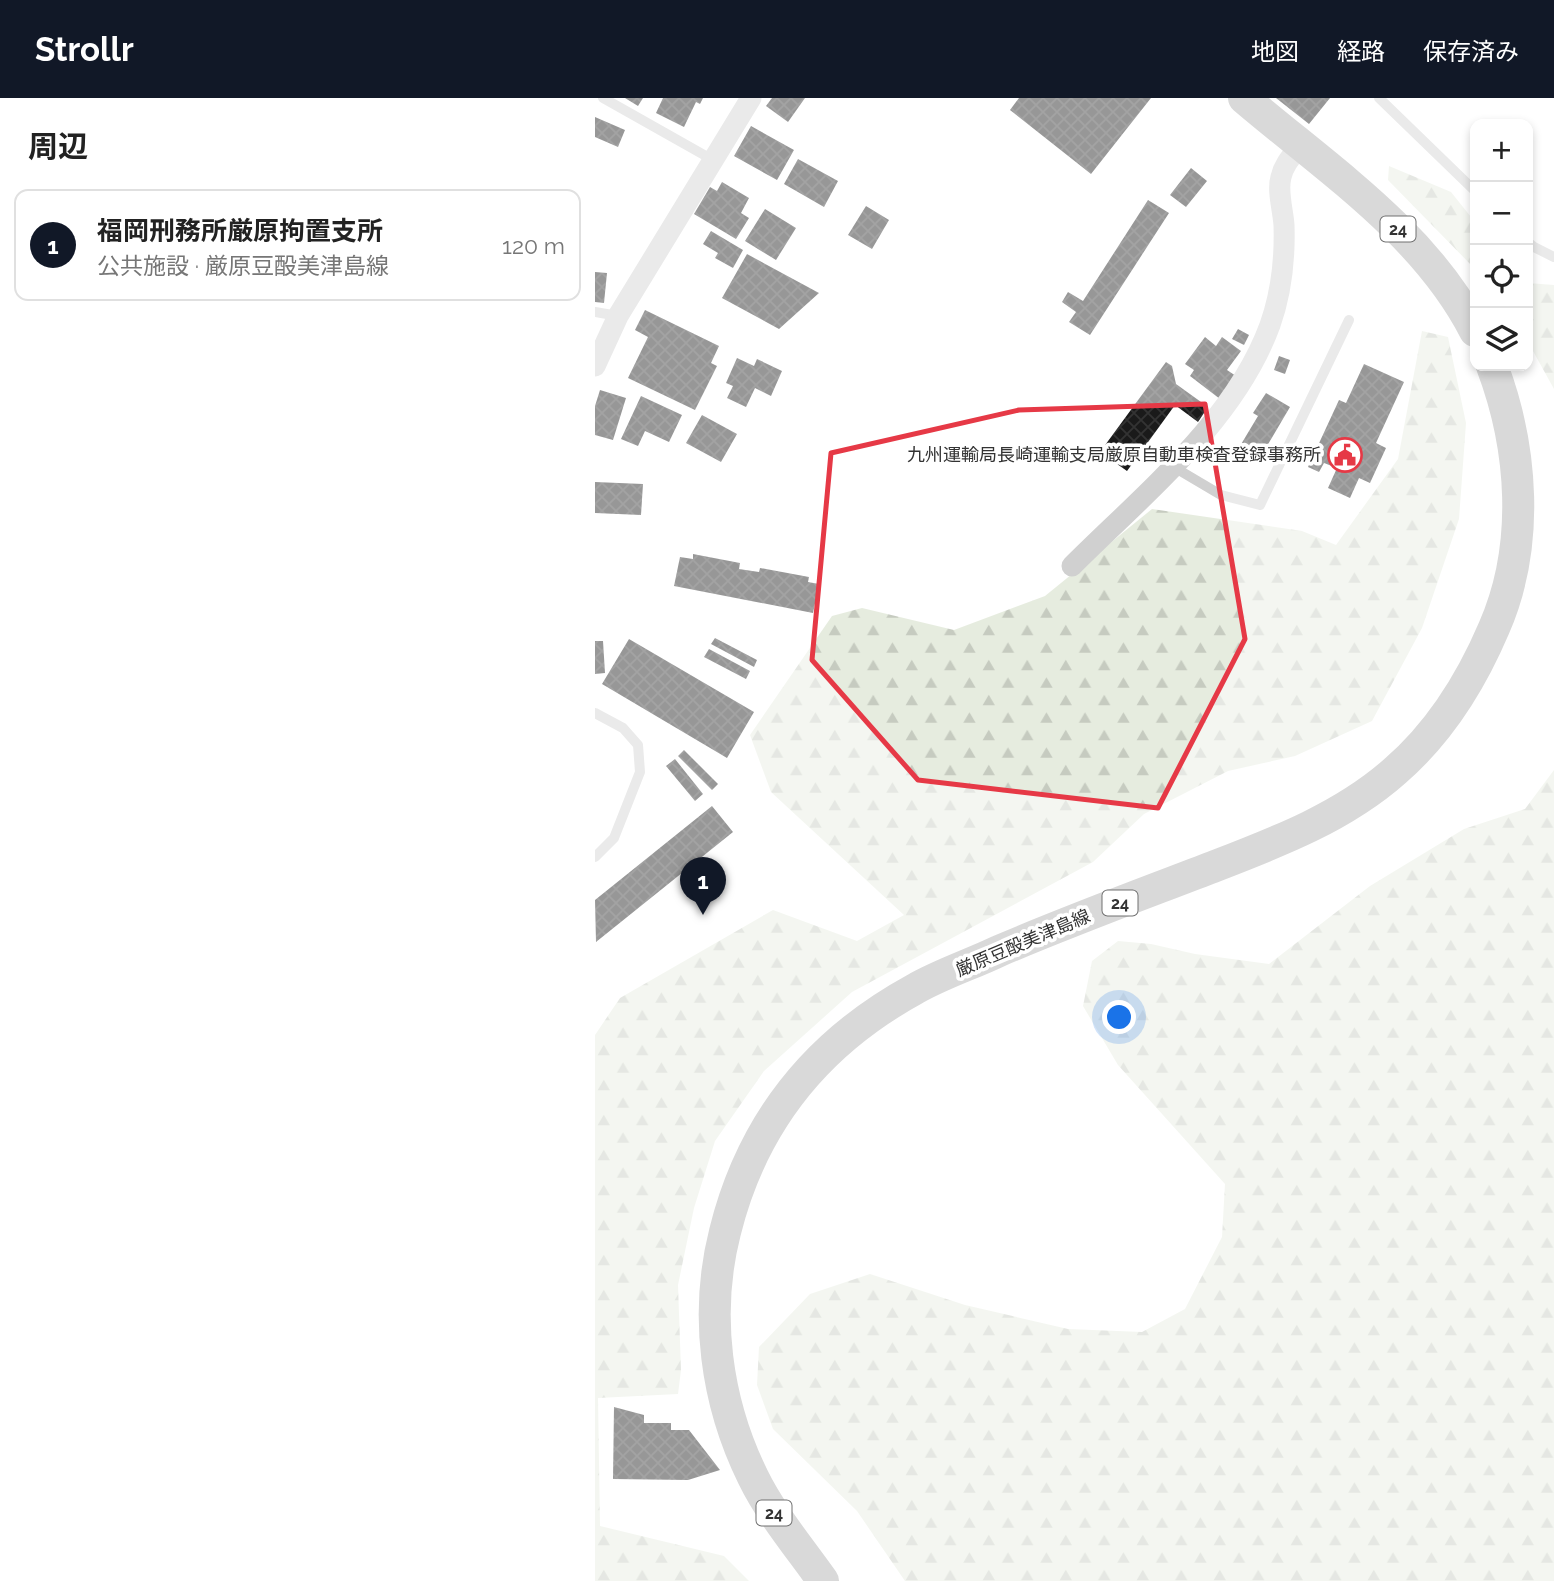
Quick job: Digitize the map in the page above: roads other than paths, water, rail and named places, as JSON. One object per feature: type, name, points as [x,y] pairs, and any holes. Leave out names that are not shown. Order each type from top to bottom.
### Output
[{"type":"main road","name":"24","points":[[1244,98],[1410,239],[1441,276],[1470,321]]},
{"type":"main road","name":"厳原豆酘美津島線","points":[[824,1581],[775,1514],[754,1479],[736,1439],[718,1372],[714,1318],[719,1255],[734,1195],[753,1151],[803,1075],[862,1024],[917,988],[1035,936],[1314,825],[1355,802],[1394,772],[1420,747],[1449,712],[1479,662],[1502,610],[1511,577],[1517,534],[1516,458],[1503,394],[1494,371]]},
{"type":"street","points":[[595,366],[618,316],[751,98]]},
{"type":"street","points":[[1072,566],[1209,428],[1238,390],[1271,322],[1283,260],[1280,180],[1285,164],[1300,146]]},
{"type":"lane","points":[[603,98],[713,160]]},
{"type":"lane","points":[[1378,98],[1470,186]]},
{"type":"lane","points":[[1532,245],[1554,257]]},
{"type":"lane","points":[[595,312],[618,316]]},
{"type":"lane","points":[[1172,466],[1221,495],[1261,505],[1349,320]]},
{"type":"lane","points":[[595,713],[623,728],[638,745],[640,772],[614,838],[595,857]]},
{"type":"place","name":"九州運輸局長崎運輸支局厳原自動車検査登録事務所","points":[[1345,455]]},
{"type":"place","name":"福岡刑務所厳原拘置支所","points":[[703,915]]}]
